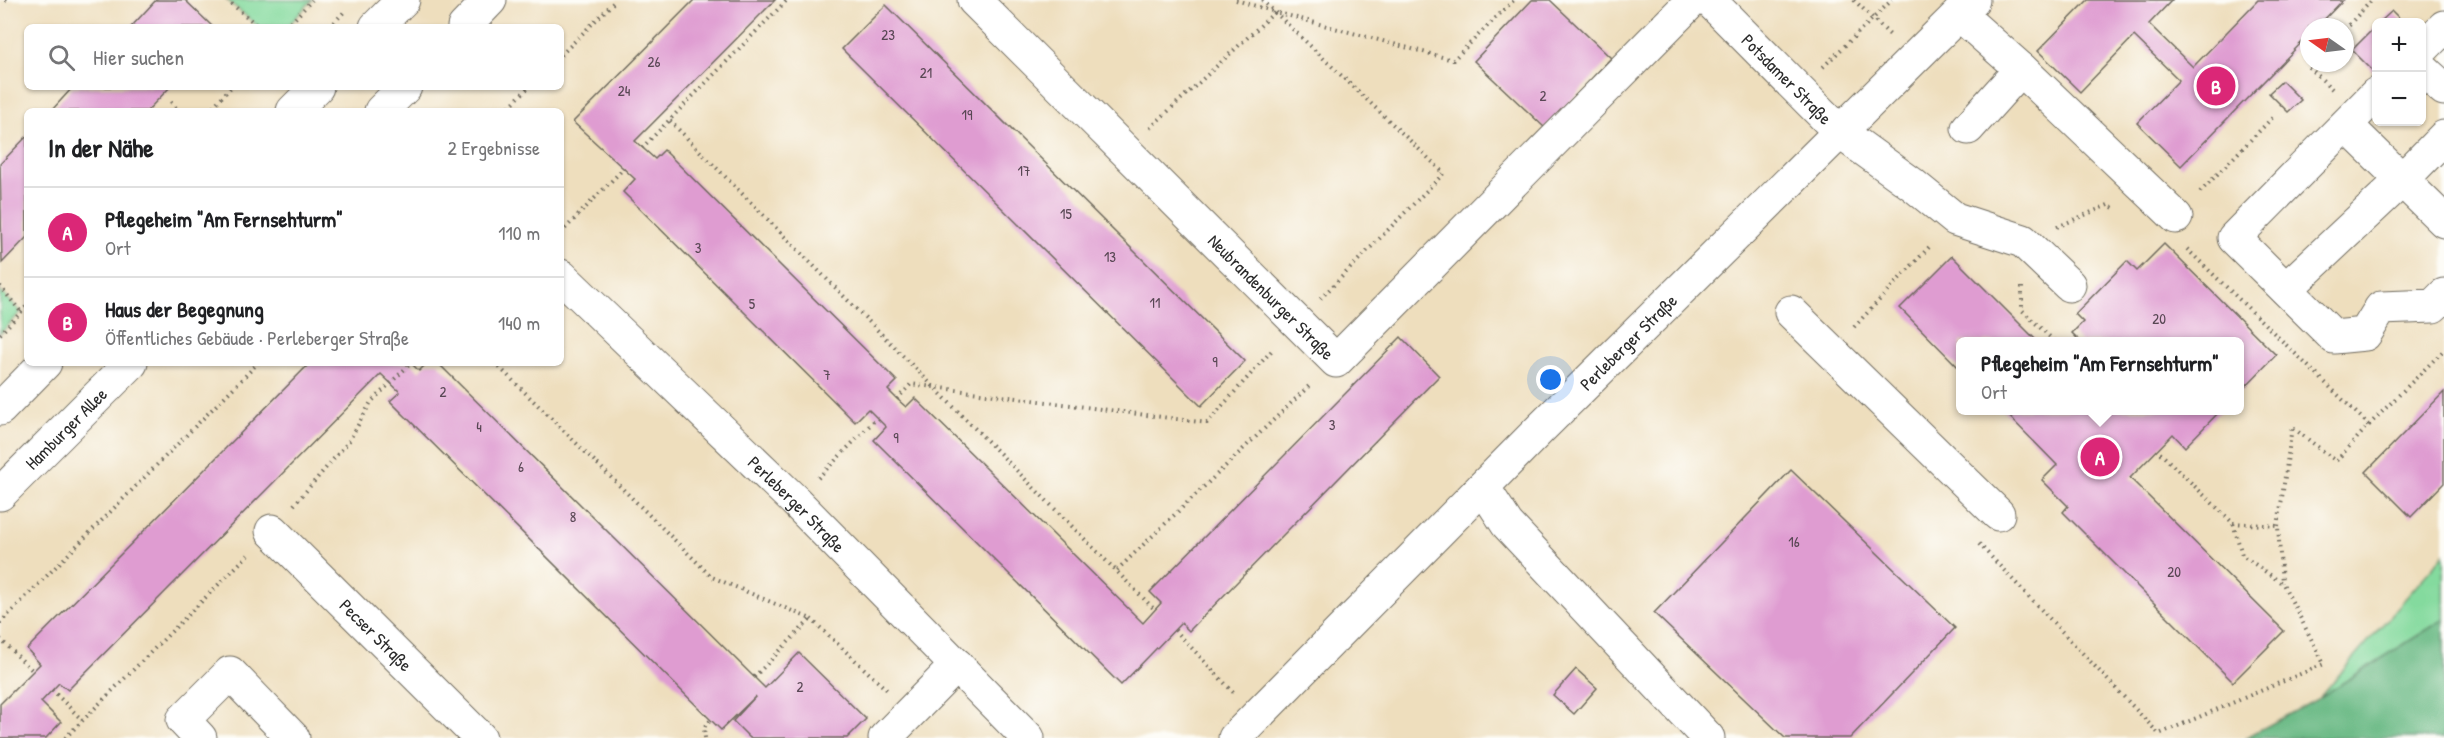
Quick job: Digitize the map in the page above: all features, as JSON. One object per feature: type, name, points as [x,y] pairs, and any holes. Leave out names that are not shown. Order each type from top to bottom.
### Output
[{"type":"street","points":[[379,24],[403,0]]},
{"type":"street","points":[[467,24],[490,0]]},
{"type":"street","name":"Neubrandenburger Straße","points":[[974,0],[1336,361],[1693,0]]},
{"type":"street","name":"Potsdamer Straße","points":[[1709,0],[1840,132],[1955,219],[2023,241]]},
{"type":"street","points":[[1966,7],[2021,69],[2179,230]]},
{"type":"street","name":"Perleberger Straße","points":[[1246,727],[1483,487],[1966,7]]},
{"type":"street","points":[[2426,44],[2444,27]]},
{"type":"street","points":[[1968,128],[2021,69]]},
{"type":"street","points":[[2424,72],[2444,89]]},
{"type":"street","points":[[296,108],[314,90]]},
{"type":"street","points":[[2372,98],[2234,238],[2334,337],[2365,334],[2381,308],[2433,306],[2444,295]]},
{"type":"street","points":[[2346,125],[2444,221]]},
{"type":"street","points":[[2286,289],[2402,180],[2444,137]]},
{"type":"street","points":[[2023,241],[2069,285]]},
{"type":"street","name":"Perleberger Straße","points":[[564,279],[795,501],[1028,738]]},
{"type":"street","points":[[1791,312],[1998,514]]},
{"type":"street","points":[[0,408],[42,366]]},
{"type":"street","name":"Hamburger Allee","points":[[0,494],[128,366]]},
{"type":"street","points":[[1483,487],[1507,524],[1708,738]]},
{"type":"street","name":"Pecser Straße","points":[[272,531],[480,738]]},
{"type":"street","points":[[885,738],[957,664]]},
{"type":"street","points":[[200,738],[183,720],[230,673],[293,738]]},
{"type":"path","points":[[227,0],[255,24]]},
{"type":"path","points":[[290,24],[312,0]]},
{"type":"path","points":[[564,52],[616,0]]},
{"type":"path","points":[[642,148],[787,0]]},
{"type":"path","points":[[1236,0],[1454,60],[1514,0]]},
{"type":"path","points":[[897,399],[911,384],[1207,423],[1297,322],[1444,173],[1262,0]]},
{"type":"path","points":[[1854,0],[1916,59]]},
{"type":"path","points":[[1798,90],[1892,0]]},
{"type":"path","points":[[2354,19],[2372,0]]},
{"type":"path","points":[[1126,151],[1275,12]]},
{"type":"path","points":[[212,108],[228,90]]},
{"type":"path","points":[[508,108],[526,90]]},
{"type":"path","points":[[171,102],[177,108]]},
{"type":"path","points":[[2273,117],[2179,230],[2369,425]]},
{"type":"path","points":[[670,121],[1155,610]]},
{"type":"path","points":[[564,230],[624,168]]},
{"type":"path","points":[[2050,337],[2022,310],[2023,241],[2108,205],[2117,209]]},
{"type":"path","points":[[1831,352],[1955,219]]},
{"type":"path","points":[[0,286],[21,312]]},
{"type":"path","points":[[0,334],[24,309]]},
{"type":"path","points":[[1972,537],[2159,734],[2324,664],[2283,584],[2278,526],[2292,427],[2336,461],[2444,350]]},
{"type":"path","points":[[1117,570],[1336,361]]},
{"type":"path","points":[[0,623],[255,366]]},
{"type":"path","points":[[65,738],[272,531],[349,441],[371,402],[408,366]]},
{"type":"path","points":[[498,366],[712,577],[811,619],[910,712]]},
{"type":"path","points":[[795,501],[877,418]]},
{"type":"path","points":[[2157,450],[2233,523],[2242,555],[2283,584]]},
{"type":"path","points":[[2233,523],[2278,526]]},
{"type":"path","points":[[754,677],[811,619]]},
{"type":"path","points":[[1175,630],[1246,727]]},
{"type":"path","points":[[0,639],[33,671]]},
{"type":"path","points":[[52,690],[82,720]]},
{"type":"path","points":[[705,738],[704,727],[711,720]]},
{"type":"green space","points":[[227,0],[312,0],[290,24],[255,24]]},
{"type":"green space","points":[[0,291],[21,312],[0,334]]},
{"type":"green space","points":[[2444,554],[2444,619],[2319,698]]},
{"type":"green space","points":[[2444,619],[2444,738],[2245,738],[2319,698]]},
{"type":"building","points":[[156,0],[185,0],[210,24],[134,24]]},
{"type":"building","points":[[694,0],[775,0],[635,141],[655,159],[664,150],[897,381],[888,390],[897,399],[906,407],[915,398],[1143,623],[1161,603],[1150,592],[1401,337],[1439,376],[1189,631],[1181,623],[1121,685],[874,440],[886,427],[868,409],[855,422],[623,192],[635,179],[573,122]]},
{"type":"building","points":[[1532,0],[1550,0],[1611,58],[1545,128],[1474,61]]},
{"type":"building","points":[[2088,0],[2172,0],[2149,24],[2193,67],[2258,0],[2343,0],[2326,18],[2300,18],[2300,44],[2181,166],[2137,123],[2179,80],[2134,36],[2080,92],[2038,51]]},
{"type":"building","points":[[886,5],[1245,361],[1201,406],[842,49]]},
{"type":"building","points":[[2392,11],[2399,18],[2384,18]]},
{"type":"building","points":[[2372,30],[2372,70],[2354,52],[2354,48]]},
{"type":"building","points":[[2282,81],[2301,100],[2288,112],[2269,93]]},
{"type":"building","points":[[70,90],[167,90],[150,108],[54,108]]},
{"type":"building","points":[[24,139],[24,240],[2,263],[0,164]]},
{"type":"building","points":[[2164,244],[2276,355],[2244,388],[2244,337],[2076,337],[2072,333],[2083,322],[2075,314],[2127,261],[2137,271]]},
{"type":"building","points":[[1952,256],[2033,337],[1956,337],[1956,365],[1900,308]]},
{"type":"building","points":[[307,366],[414,366],[419,371],[424,366],[441,366],[765,688],[799,653],[866,719],[847,738],[750,738],[733,721],[756,696],[721,730],[390,401],[400,392],[381,374],[68,690],[59,683],[41,702],[61,722],[46,738],[0,738],[0,704],[40,664],[27,649]]},
{"type":"building","points":[[2444,392],[2444,483],[2411,517],[2366,472]]},
{"type":"building","points":[[2008,415],[2216,415],[2185,447],[2173,434],[2130,478],[2284,631],[2233,682],[2063,512],[2068,506],[2042,480],[2057,465]]},
{"type":"building","points":[[1791,470],[1955,628],[1850,738],[1785,738],[1654,613]]},
{"type":"building","points":[[1576,669],[1597,688],[1574,714],[1553,695]]},
{"type":"place","name":"Haus der Begegnung","points":[[2216,86]]},
{"type":"place","name":"Pflegeheim \"Am Fernsehturm\"","points":[[2100,457]]}]
